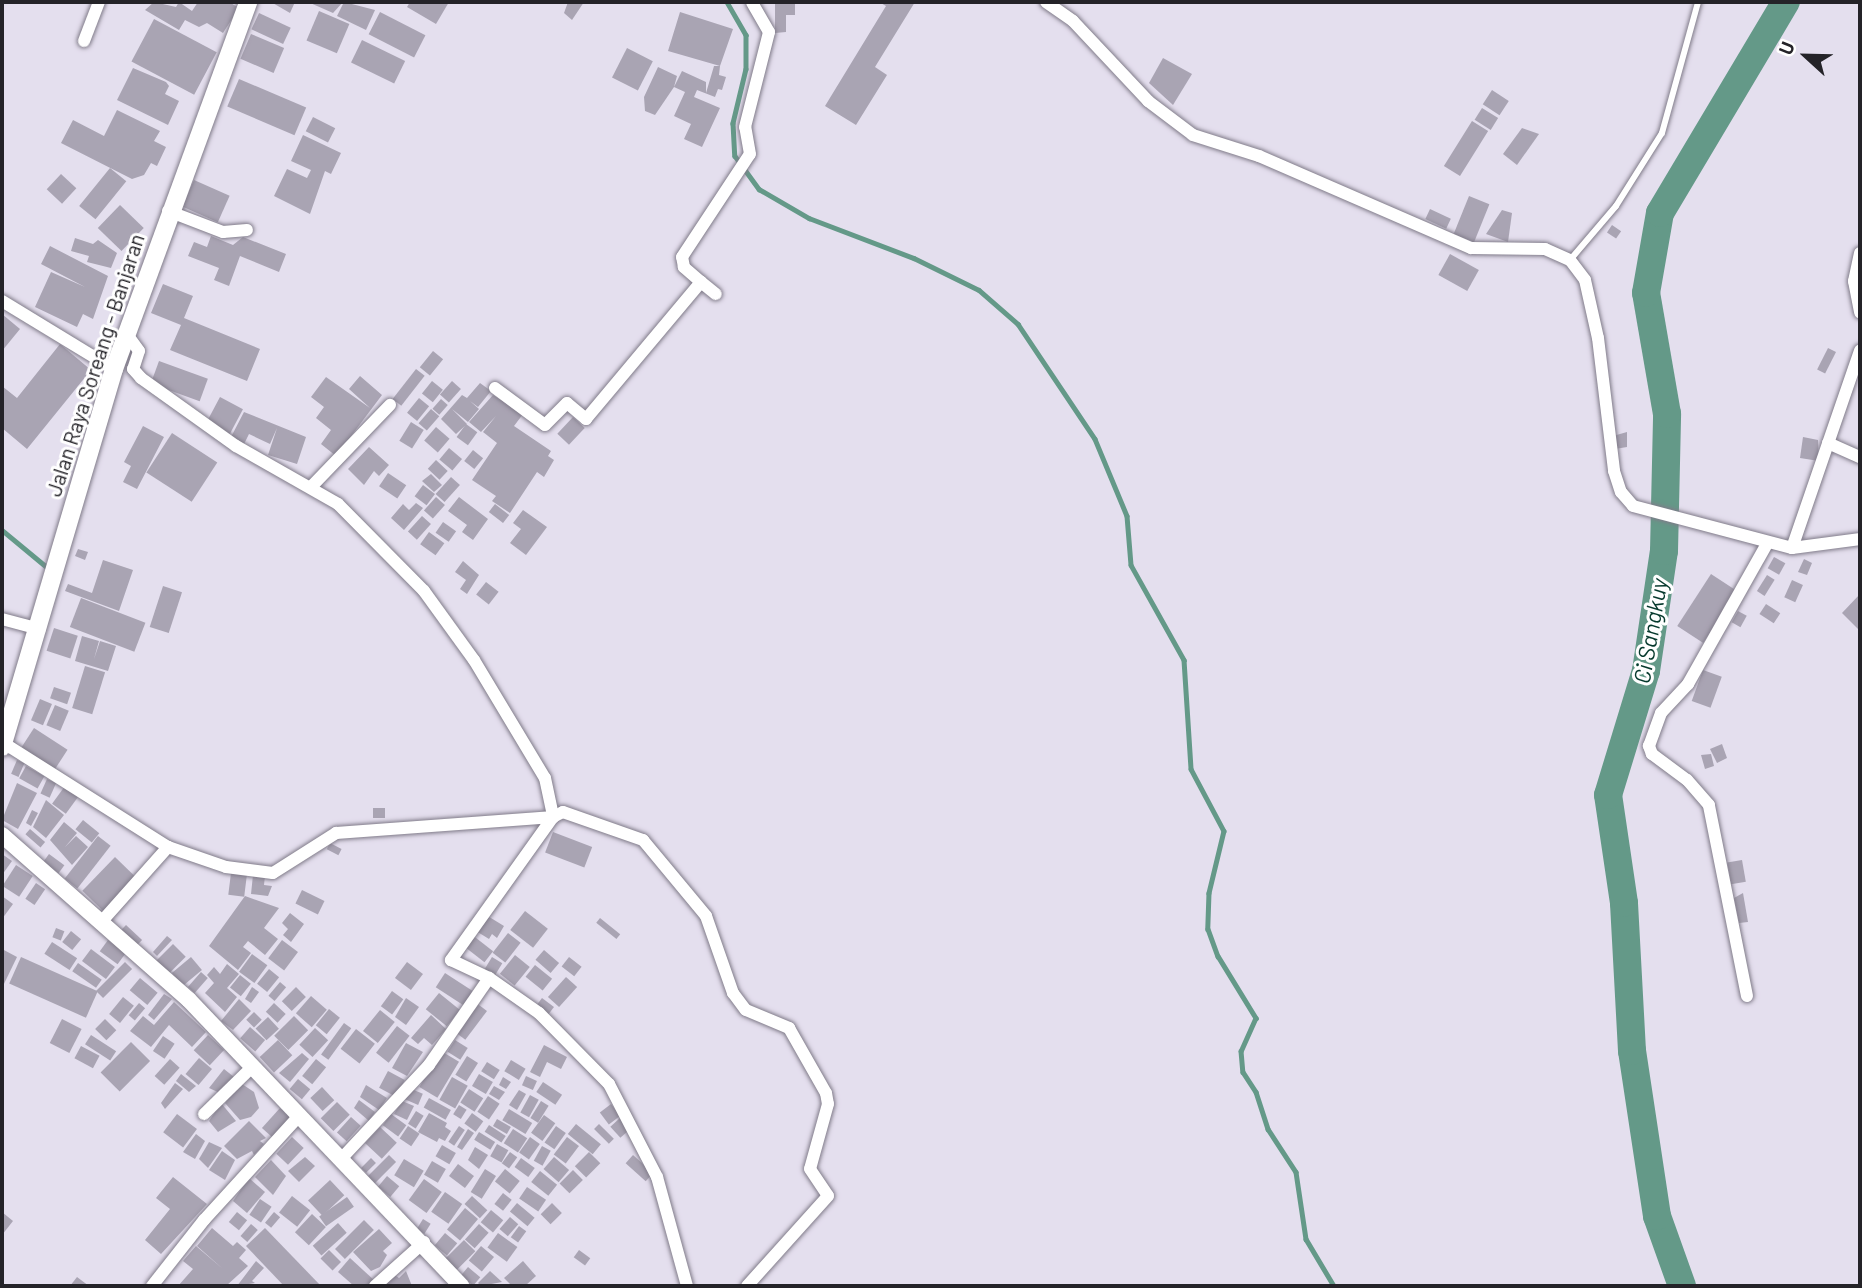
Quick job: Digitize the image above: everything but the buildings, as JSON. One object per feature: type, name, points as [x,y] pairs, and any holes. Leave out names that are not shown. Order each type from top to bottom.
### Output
[{"type":"main road","name":"Jalan Raya Soreang - Banjaran","points":[[2,744],[40,629],[114,369],[168,211],[248,2]]},
{"type":"street","points":[[84,41],[99,2]]},
{"type":"street","points":[[716,294],[684,267],[682,257],[731,187],[750,154],[745,127],[769,32],[752,2]]},
{"type":"street","points":[[1046,2],[1073,21],[1148,101],[1193,135],[1259,156],[1471,248],[1545,249],[1570,260],[1585,280],[1598,338],[1614,471],[1621,492],[1633,506],[1728,534],[1793,548],[1860,539]]},
{"type":"street","points":[[168,211],[223,232],[247,230]]},
{"type":"street","points":[[1860,253],[1854,281],[1860,312]]},
{"type":"street","points":[[495,388],[545,425],[567,403],[586,419],[701,282]]},
{"type":"street","points":[[2,301],[114,369]]},
{"type":"street","points":[[126,333],[139,351],[133,369],[152,387],[236,446],[338,504],[424,591],[452,626],[545,778],[553,817],[451,960],[489,978],[539,1013],[609,1084],[657,1177],[687,1286]]},
{"type":"street","points":[[1793,548],[1860,350]]},
{"type":"street","points":[[310,488],[390,405]]},
{"type":"street","points":[[1828,443],[1860,457]]},
{"type":"street","points":[[1747,996],[1709,805],[1696,787],[1652,754],[1649,746],[1661,713],[1688,684],[1767,544]]},
{"type":"street","points":[[2,619],[40,629]]},
{"type":"street","points":[[2,744],[168,848],[226,867],[274,873],[336,833],[553,817],[575,813],[643,840],[706,916],[733,993],[746,1010],[789,1028],[826,1093],[828,1104],[810,1169],[828,1196],[747,1286]]},
{"type":"street","points":[[2,835],[103,920],[424,1242],[461,1286]]},
{"type":"street","points":[[103,920],[168,848]]},
{"type":"street","points":[[341,1159],[429,1065],[489,978]]},
{"type":"street","points":[[204,1114],[252,1067]]},
{"type":"street","points":[[152,1286],[247,1170],[299,1116]]},
{"type":"street","points":[[375,1286],[424,1242]]},
{"type":"lane","points":[[1570,260],[1616,206],[1662,133],[1698,2]]},
{"type":"waterway","points":[[727,2],[746,35],[746,69],[733,123],[735,156],[759,189],[809,218],[914,258],[979,290],[1018,324],[1095,439],[1127,516],[1131,565],[1184,660],[1191,769],[1224,831],[1209,893],[1208,929],[1218,956],[1256,1018],[1241,1051],[1243,1072],[1256,1092],[1268,1129],[1296,1172],[1306,1239],[1334,1286]]},
{"type":"waterway","name":"Ci Sangkuy","points":[[1682,1286],[1657,1216],[1632,1051],[1624,903],[1608,795],[1646,671],[1664,551],[1667,414],[1646,293],[1660,213],[1786,2]]},
{"type":"waterway","points":[[2,530],[48,568]]}]
